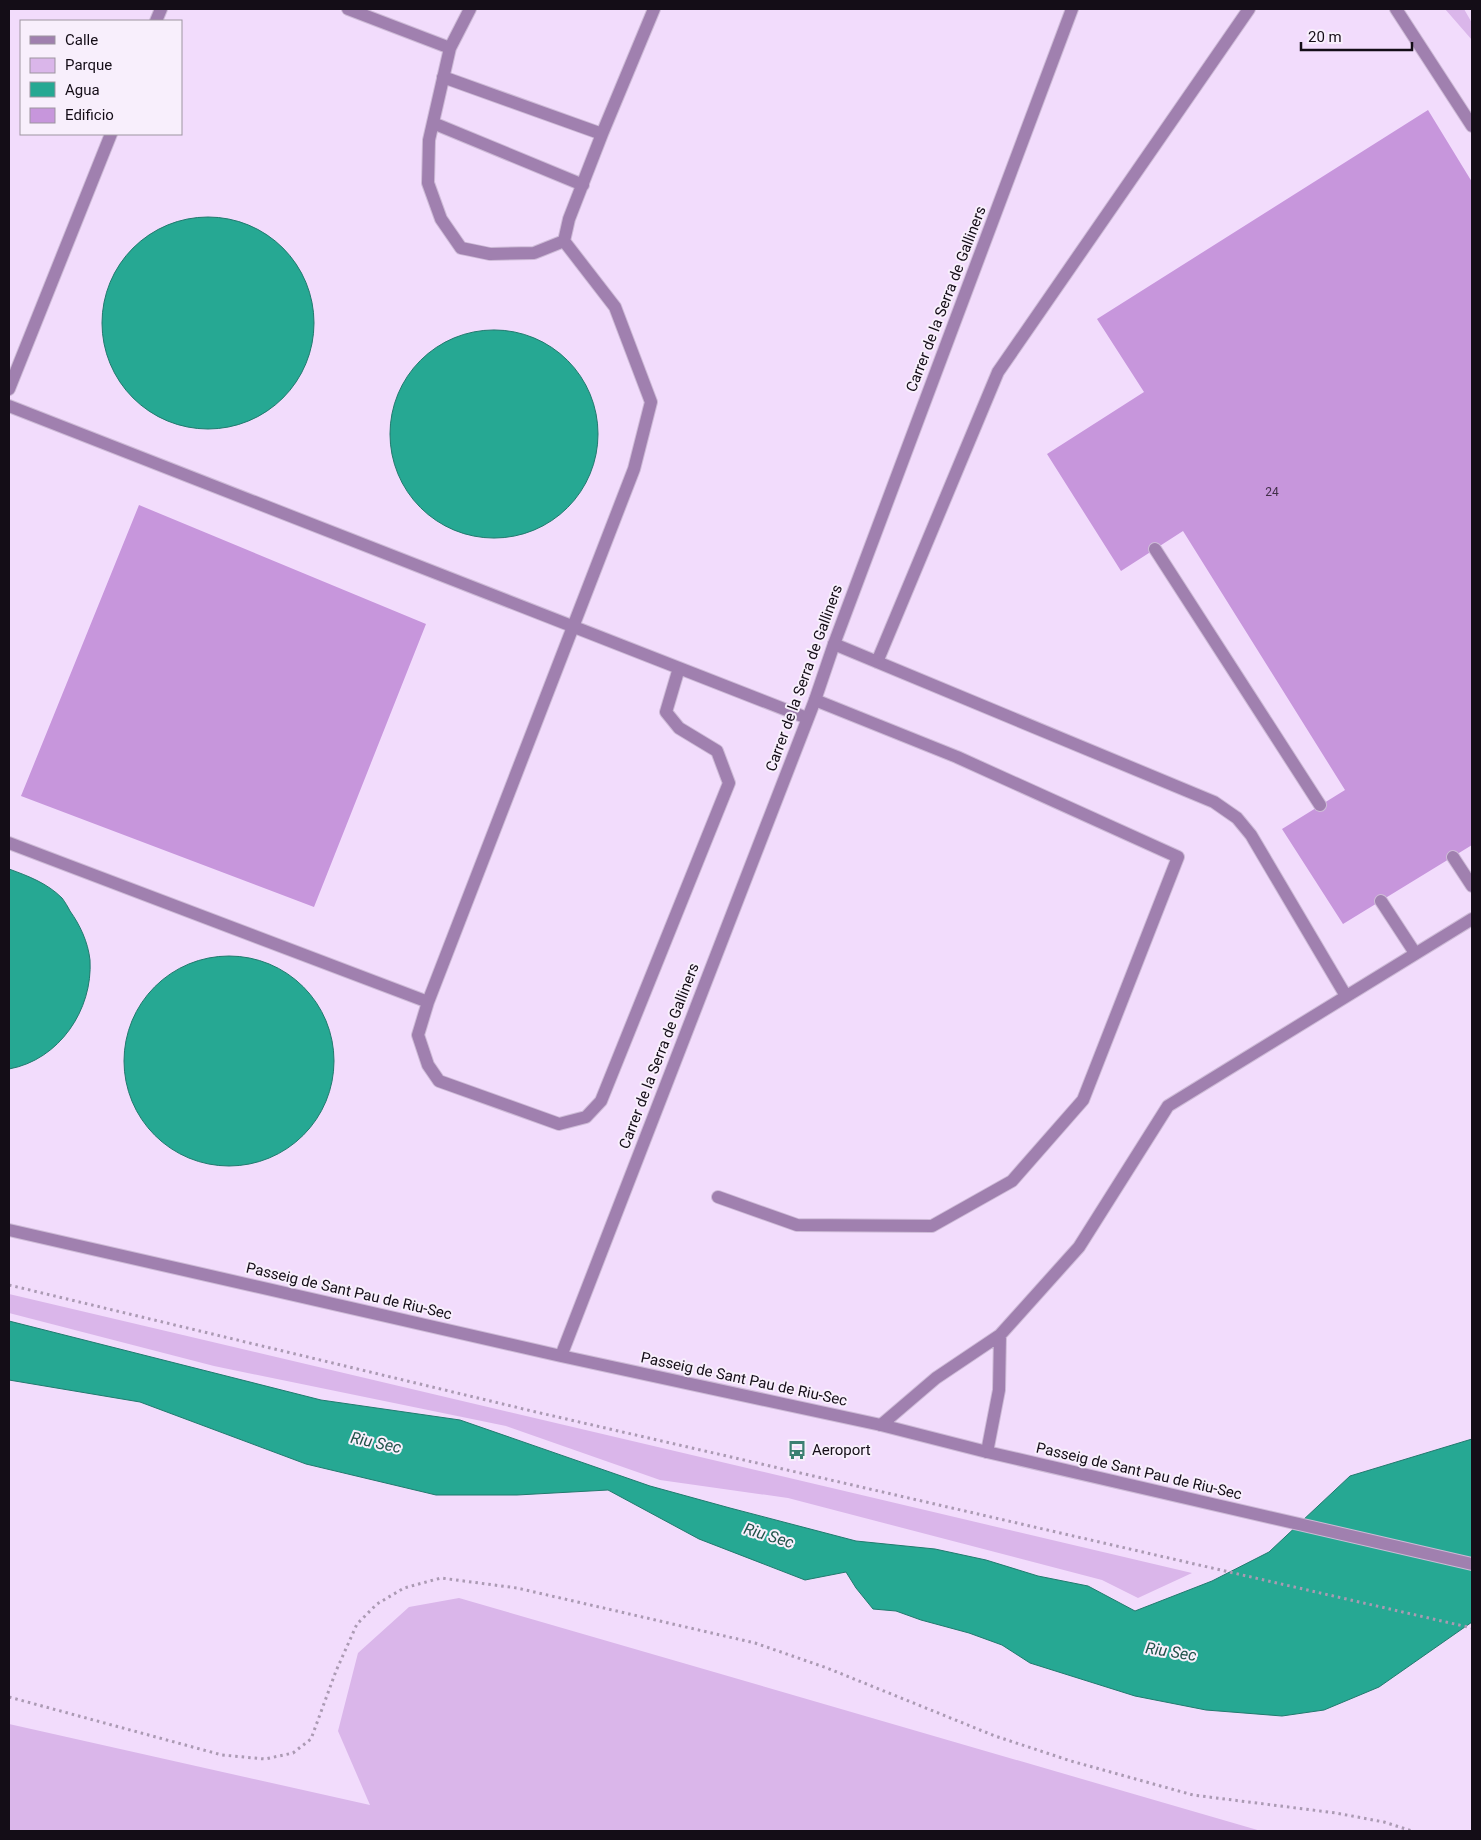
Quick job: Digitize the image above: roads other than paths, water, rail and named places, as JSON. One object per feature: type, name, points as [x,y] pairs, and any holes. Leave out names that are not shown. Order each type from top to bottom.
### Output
[{"type":"street","points":[[348,9],[450,48]]},
{"type":"street","points":[[470,9],[450,48],[429,140],[428,183],[441,219],[461,248],[490,254],[534,253],[564,241]]},
{"type":"street","points":[[564,241],[569,219],[654,9]]},
{"type":"street","name":"Carrer de la Serra de Galliners","points":[[561,1356],[815,700],[834,644],[1072,9]]},
{"type":"street","points":[[877,662],[998,372],[1249,9]]},
{"type":"street","points":[[1396,9],[1472,126]]},
{"type":"street","points":[[444,78],[602,134]]},
{"type":"street","points":[[433,123],[584,185]]},
{"type":"street","points":[[9,389],[111,135]]},
{"type":"street","points":[[564,241],[615,307],[651,402],[634,470],[428,1002],[418,1036],[428,1065],[439,1081],[559,1124],[586,1117],[601,1101],[729,783],[717,751],[679,728],[666,712],[679,668]]},
{"type":"street","points":[[9,406],[807,718]]},
{"type":"street","points":[[1155,549],[1320,805]]},
{"type":"street","points":[[834,644],[1214,802],[1236,818],[1251,835],[1346,996]]},
{"type":"street","points":[[718,1197],[797,1225],[932,1226],[1012,1181],[1083,1100],[1178,857],[957,757],[815,700]]},
{"type":"street","points":[[9,843],[428,1002]]},
{"type":"street","points":[[1453,857],[1472,886]]},
{"type":"street","points":[[1381,901],[1415,954]]},
{"type":"street","points":[[881,1425],[936,1378],[1000,1335],[1079,1247],[1168,1106],[1472,919]]},
{"type":"street","name":"Passeig de Sant Pau de Riu-Sec","points":[[9,1230],[561,1356],[881,1425],[1263,1517],[1472,1564]]},
{"type":"street","points":[[987,1452],[999,1390],[1000,1335]]},
{"type":"water","points":[[208,217],[229,219],[248,225],[267,235],[283,248],[296,264],[306,283],[312,302],[314,323],[312,344],[306,363],[296,382],[283,398],[267,411],[248,421],[229,427],[208,429],[187,427],[168,421],[149,411],[133,398],[120,382],[110,363],[104,344],[102,323],[104,302],[110,283],[120,264],[133,248],[149,235],[168,225],[187,219]]},
{"type":"water","points":[[484,330],[504,330],[524,334],[543,342],[568,360],[581,376],[590,394],[598,424],[594,464],[590,474],[581,492],[568,508],[552,521],[524,534],[504,538],[484,538],[464,534],[445,526],[420,508],[407,492],[394,464],[390,444],[390,424],[394,404],[402,385],[420,360],[436,347],[464,334]]},
{"type":"water","points":[[9,869],[44,884],[62,898],[83,934],[90,960],[86,997],[79,1014],[69,1030],[57,1044],[43,1055],[27,1064],[9,1069]]},
{"type":"water","points":[[229,956],[249,958],[278,968],[296,980],[310,994],[326,1021],[332,1041],[334,1061],[332,1081],[322,1110],[310,1128],[296,1142],[269,1158],[249,1164],[229,1166],[209,1164],[180,1154],[162,1142],[148,1128],[132,1101],[126,1081],[124,1061],[126,1041],[136,1012],[148,994],[162,980],[189,964],[209,958]]},
{"type":"water","name":"Riu Sec","points":[[9,1321],[321,1400],[460,1420],[650,1486],[856,1541],[935,1549],[986,1560],[1038,1576],[1088,1586],[1135,1611],[1212,1581],[1269,1552],[1350,1476],[1472,1439],[1472,1622],[1379,1687],[1324,1710],[1282,1716],[1206,1710],[1135,1696],[1030,1663],[1002,1645],[969,1633],[896,1611],[873,1609],[846,1572],[805,1580],[699,1539],[608,1490],[517,1495],[436,1495],[306,1464],[140,1402],[9,1380]]},
{"type":"place","name":"Aeroport","points":[[797,1450]]}]
